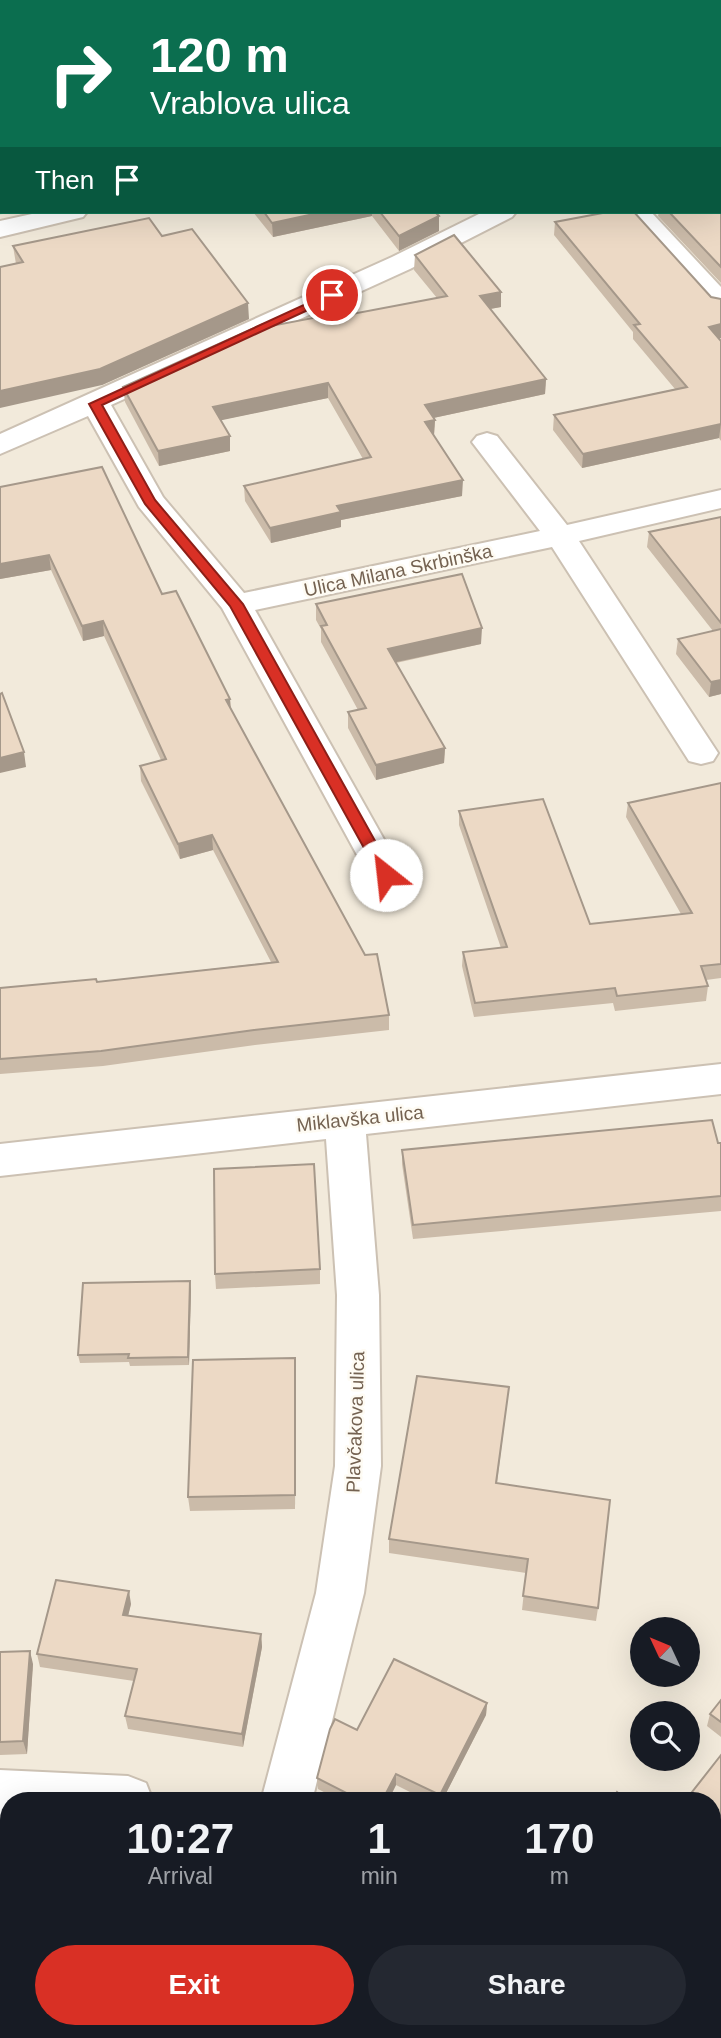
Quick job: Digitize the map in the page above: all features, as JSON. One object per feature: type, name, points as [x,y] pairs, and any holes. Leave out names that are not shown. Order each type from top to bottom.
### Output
[{"type":"street","points":[[0,229],[65,214]]},
{"type":"street","points":[[0,445],[388,269],[499,214]]},
{"type":"street","points":[[639,214],[721,303]]},
{"type":"street","points":[[95,404],[150,501],[236,604],[386,875]]},
{"type":"street","points":[[487,442],[560,536],[701,753]]},
{"type":"street","name":"Ulica Milana Skrbinška","points":[[236,604],[721,499]]},
{"type":"street","name":"Miklavška ulica","points":[[0,1160],[345,1119],[721,1079]]},
{"type":"street","name":"Plavčakova ulica","points":[[288,1792],[340,1593],[358,1466],[358,1295],[345,1119]]},
{"type":"shaded area","points":[[721,214],[721,1792],[0,1792],[0,215]]},
{"type":"building","points":[[265,214],[314,214],[272,223]]},
{"type":"building","points":[[382,214],[439,216],[399,236]]},
{"type":"building","points":[[597,214],[636,214],[711,297],[721,299],[721,324],[709,327],[721,341],[721,424],[583,454],[554,415],[687,387],[634,325],[640,324],[555,222]]},
{"type":"building","points":[[671,214],[721,214],[721,267]]},
{"type":"building","points":[[149,218],[162,236],[192,229],[248,303],[100,369],[0,391],[0,267],[23,262],[13,246]]},
{"type":"building","points":[[454,235],[501,292],[480,296],[546,379],[425,405],[435,420],[425,422],[463,480],[337,506],[341,512],[270,528],[244,486],[371,457],[328,383],[213,407],[230,436],[158,451],[123,387],[263,324],[266,327],[344,312],[347,315],[447,296],[415,255]]},
{"type":"building","points":[[102,467],[162,594],[176,591],[230,699],[226,700],[365,955],[377,954],[389,1015],[101,1051],[0,1059],[0,988],[96,979],[97,982],[278,962],[212,835],[178,844],[140,766],[166,759],[103,621],[82,626],[49,555],[0,564],[0,487]]},
{"type":"building","points":[[721,517],[721,623],[649,532]]},
{"type":"building","points":[[462,574],[482,628],[388,649],[445,748],[376,765],[348,712],[366,708],[321,626],[327,625],[316,604]]},
{"type":"building","points":[[721,629],[721,680],[711,682],[678,639]]},
{"type":"building","points":[[2,693],[24,752],[0,758],[0,694]]},
{"type":"building","points":[[721,783],[721,964],[701,966],[708,986],[617,996],[615,988],[475,1003],[463,952],[507,947],[459,811],[543,799],[590,924],[692,913],[628,803]]},
{"type":"building","points":[[712,1120],[718,1143],[721,1143],[721,1196],[413,1225],[402,1150]]},
{"type":"building","points":[[314,1164],[320,1269],[215,1274],[214,1169]]},
{"type":"building","points":[[190,1281],[188,1357],[78,1355],[83,1283]]},
{"type":"building","points":[[295,1358],[295,1495],[188,1497],[193,1360]]},
{"type":"building","points":[[417,1376],[509,1387],[496,1483],[610,1500],[598,1608],[523,1596],[528,1559],[389,1539]]},
{"type":"building","points":[[56,1580],[129,1591],[123,1615],[261,1634],[242,1734],[125,1716],[137,1669],[37,1654]]},
{"type":"building","points":[[30,1651],[23,1741],[0,1742],[0,1652]]},
{"type":"building","points":[[394,1659],[487,1703],[442,1792],[434,1792],[396,1774],[387,1792],[344,1792],[317,1778],[335,1719],[357,1730]]},
{"type":"building","points":[[721,1700],[721,1722],[710,1714]]},
{"type":"building","points":[[721,1755],[721,1792],[692,1792]]},
{"type":"route","points":[[332,295],[95,404],[150,501],[236,604],[386,875]]}]
